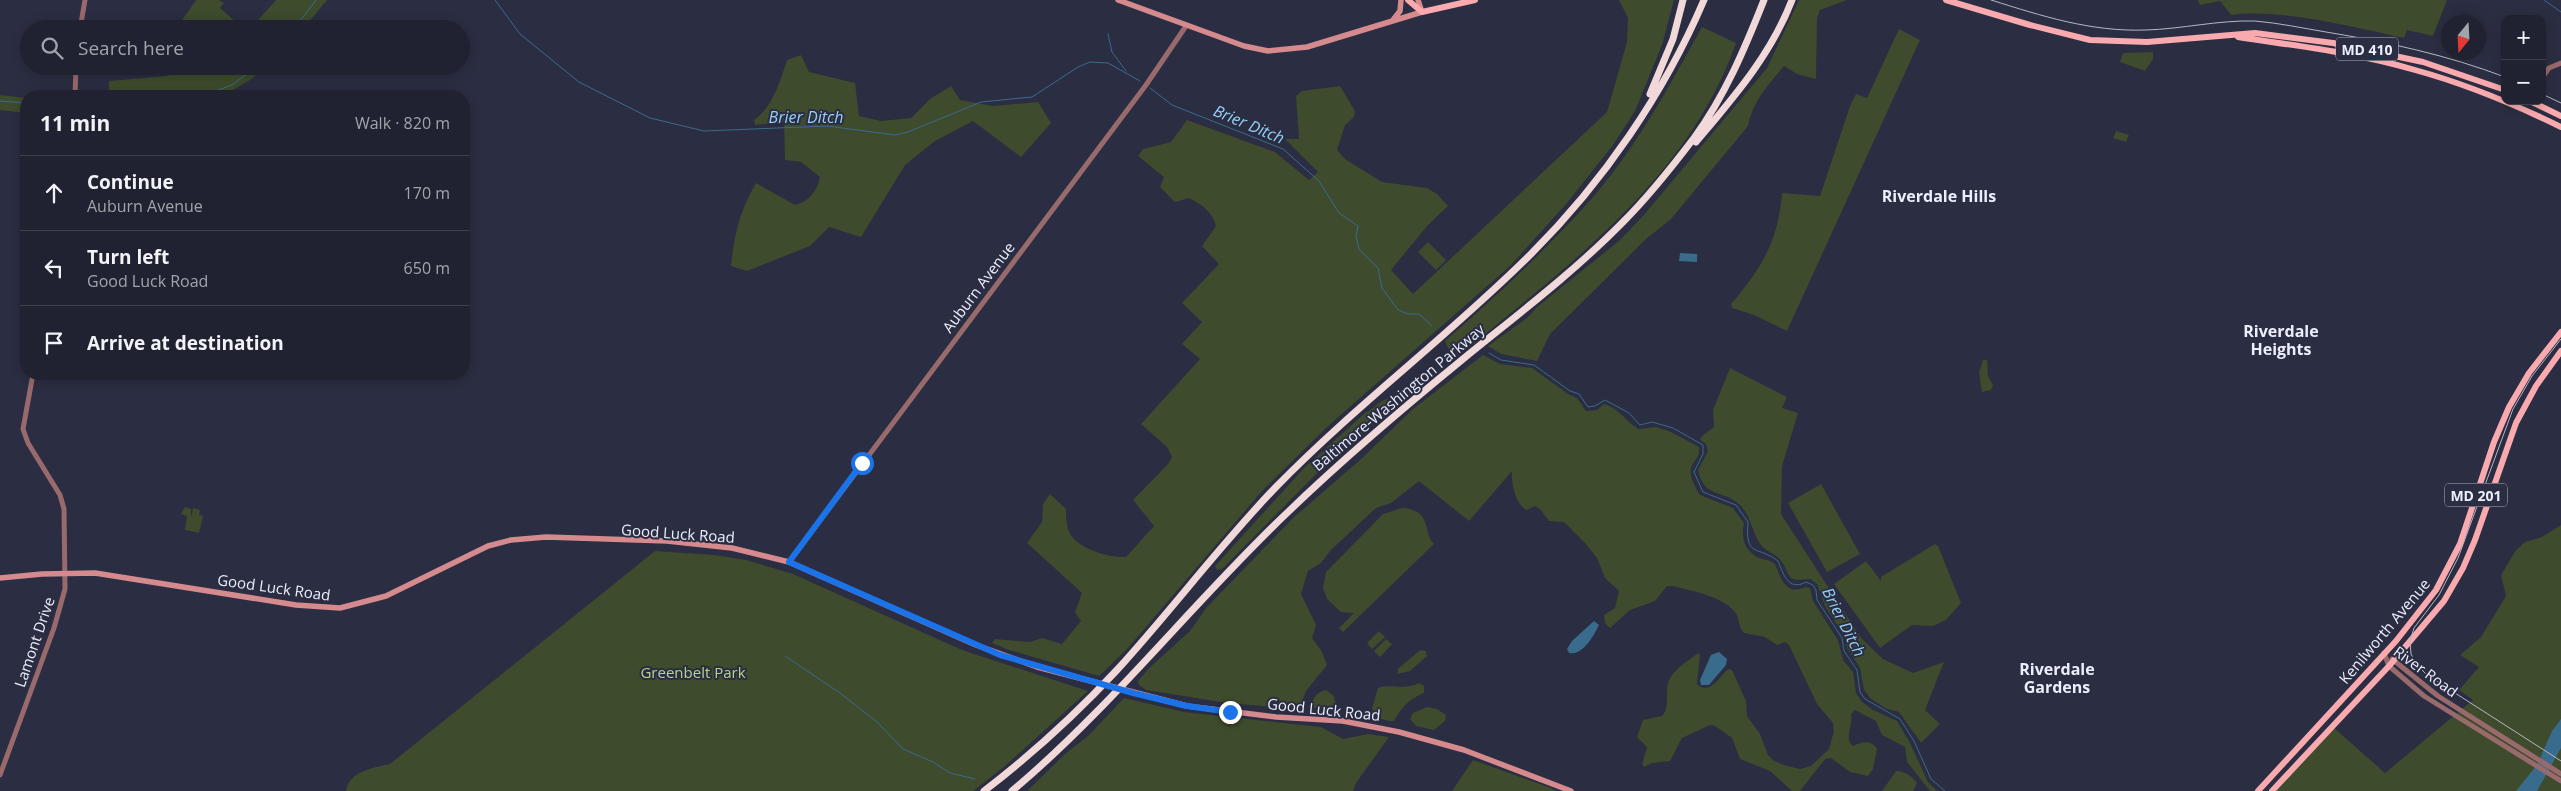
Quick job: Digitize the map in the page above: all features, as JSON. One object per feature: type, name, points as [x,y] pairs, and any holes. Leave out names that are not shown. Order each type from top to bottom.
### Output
[{"type":"highway","points":[[1629,135],[1663,63],[1683,0]]},
{"type":"highway","name":"Baltimore-Washington Parkway","points":[[984,791],[1036,749],[1117,670],[1235,531],[1329,434],[1488,295],[1533,252],[1578,203],[1629,135],[1666,76],[1704,0]]},
{"type":"highway","name":"Baltimore-Washington Parkway","points":[[1012,791],[1080,729],[1218,581],[1314,487],[1404,407],[1587,256],[1621,224],[1661,179],[1694,137],[1731,77],[1764,0]]},
{"type":"highway","points":[[1661,179],[1692,146],[1752,74],[1769,48],[1792,0]]},
{"type":"main road","points":[[1118,0],[1186,26],[1254,48],[1273,51],[1307,48],[1422,12],[1475,0]]},
{"type":"main road","points":[[1392,22],[1399,14],[1400,0]]},
{"type":"main road","points":[[1408,0],[1422,12]]},
{"type":"main road","points":[[1418,0],[1422,12]]},
{"type":"main road","name":"MD 410","points":[[1946,0],[2044,29],[2090,40],[2147,42],[2225,34],[2278,34],[2366,49],[2423,62],[2501,89]]},
{"type":"main road","name":"MD 410","points":[[2225,34],[2346,55],[2415,70],[2470,87],[2561,127]]},
{"type":"main road","points":[[2539,105],[2561,116]]},
{"type":"main road","name":"Kenilworth Avenue","points":[[2258,791],[2427,603],[2445,575],[2462,538],[2494,442],[2509,407],[2529,373],[2561,332]]},
{"type":"main road","name":"Kenilworth Avenue","points":[[2272,791],[2391,663],[2438,608],[2454,584],[2475,540],[2516,422],[2536,386],[2561,351]]},
{"type":"main road","name":"Good Luck Road","points":[[0,578],[65,573],[95,573],[132,577],[296,605],[329,608],[352,606],[386,596],[488,546],[510,540],[538,538],[667,541],[732,548],[789,562],[1000,655],[1087,681],[1187,706],[1276,717],[1343,721],[1399,732],[1464,750],[1571,791]]},
{"type":"street","points":[[82,20],[85,0]]},
{"type":"street","name":"Auburn Avenue","points":[[789,562],[1140,92],[1186,26]]},
{"type":"street","points":[[2546,72],[2549,68],[2561,63]]},
{"type":"street","points":[[75,90],[76,75]]},
{"type":"street","points":[[2528,111],[2530,105]]},
{"type":"street","name":"Lamont Drive","points":[[0,775],[62,605],[65,573],[62,502],[28,443],[23,429],[32,380]]},
{"type":"street","name":"River Road","points":[[2384,653],[2391,663],[2424,696],[2561,774]]},
{"type":"street","name":"River Road","points":[[2492,733],[2561,781]]},
{"type":"green space","points":[[196,0],[219,0],[224,3],[220,8],[234,20],[182,20]]},
{"type":"green space","points":[[276,0],[327,0],[310,20],[258,20]]},
{"type":"green space","points":[[1619,0],[1674,0],[1662,45],[1635,111],[1613,145],[1567,203],[1511,265],[1327,427],[1262,491],[1128,648],[1099,676],[1009,650],[992,643],[995,639],[1030,642],[1042,638],[1062,644],[1081,621],[1075,612],[1082,593],[1027,543],[1042,522],[1043,504],[1050,494],[1066,509],[1067,524],[1071,536],[1077,542],[1101,554],[1126,557],[1154,526],[1133,500],[1168,464],[1172,457],[1167,447],[1141,424],[1200,359],[1182,344],[1202,322],[1182,303],[1219,264],[1202,246],[1216,226],[1212,216],[1202,206],[1189,198],[1175,202],[1160,187],[1164,177],[1138,156],[1143,149],[1171,142],[1187,120],[1275,152],[1309,180],[1318,172],[1285,139],[1299,139],[1296,96],[1302,91],[1340,86],[1355,111],[1354,117],[1345,125],[1337,150],[1345,159],[1382,182],[1427,188],[1437,194],[1448,206],[1428,225],[1391,270],[1413,294],[1607,112],[1627,42],[1628,18]]},
{"type":"green space","points":[[1799,0],[1847,0],[1820,10],[1817,18],[1816,79],[1797,74],[1784,66],[1757,101],[1748,126],[1671,219],[1646,239],[1550,334],[1537,361],[1501,354],[1488,346],[1527,318],[1537,307],[1620,240],[1643,216],[1767,68]]},
{"type":"green space","points":[[2198,0],[2447,0],[2433,36],[2407,30],[2404,38],[2294,16],[2271,14],[2231,15],[2220,1],[2200,5]]},
{"type":"green space","points":[[1702,27],[1736,43],[1715,91],[1689,135],[1658,176],[1623,214],[1547,283],[1467,349],[1459,352],[1449,350],[1445,341],[1540,253],[1610,177],[1652,115]]},
{"type":"green space","points":[[1899,29],[1920,40],[1787,331],[1754,315],[1732,308],[1731,304],[1760,266],[1767,253],[1777,226],[1782,193],[1820,196],[1850,106],[1856,94],[1867,98]]},
{"type":"green space","points":[[2153,52],[2153,59],[2145,71],[2120,62],[2123,53]]},
{"type":"green space","points":[[801,55],[809,72],[855,83],[859,116],[881,121],[911,118],[930,99],[951,86],[960,100],[993,106],[1038,102],[1051,123],[1021,157],[973,121],[935,141],[905,165],[861,237],[829,227],[810,246],[747,271],[731,266],[739,223],[756,183],[795,205],[805,201],[812,195],[820,177],[801,162],[785,160],[784,122],[755,125],[754,120],[761,115],[771,101],[787,60]]},
{"type":"green space","points":[[256,75],[232,90],[109,90],[109,81],[167,76]]},
{"type":"green space","points":[[0,95],[20,97],[20,112],[0,110]]},
{"type":"green space","points":[[2116,131],[2129,135],[2126,142],[2113,138]]},
{"type":"green space","points":[[1428,242],[1446,260],[1436,270],[1418,252]]},
{"type":"green space","points":[[1483,355],[1500,364],[1532,368],[1568,394],[1577,398],[1586,411],[1597,410],[1604,404],[1614,408],[1639,429],[1656,427],[1671,432],[1699,447],[1699,453],[1692,465],[1691,475],[1700,495],[1733,508],[1744,523],[1743,538],[1747,548],[1759,558],[1775,564],[1785,584],[1793,589],[1810,588],[1813,601],[1838,640],[1843,660],[1853,672],[1856,693],[1862,702],[1873,710],[1897,721],[1910,743],[1928,782],[1937,791],[1930,791],[1907,762],[1905,747],[1882,735],[1876,721],[1855,710],[1851,714],[1850,743],[1853,746],[1869,743],[1877,749],[1873,769],[1868,776],[1850,772],[1831,758],[1825,759],[1800,791],[1792,791],[1770,771],[1740,759],[1732,738],[1715,726],[1710,725],[1682,738],[1670,761],[1652,763],[1644,767],[1642,764],[1647,747],[1637,737],[1643,720],[1662,716],[1665,712],[1667,689],[1671,676],[1678,668],[1698,653],[1700,655],[1697,684],[1706,688],[1710,687],[1728,669],[1732,670],[1746,701],[1747,716],[1760,734],[1768,755],[1774,761],[1800,769],[1811,766],[1829,749],[1834,731],[1833,723],[1817,704],[1789,645],[1785,642],[1777,645],[1765,637],[1744,633],[1735,612],[1715,598],[1667,586],[1655,601],[1630,610],[1610,628],[1605,623],[1604,615],[1615,608],[1619,591],[1605,578],[1597,558],[1564,522],[1549,521],[1541,510],[1535,506],[1526,510],[1522,507],[1515,492],[1512,471],[1469,521],[1419,481],[1391,503],[1376,508],[1331,550],[1321,563],[1308,571],[1301,594],[1316,625],[1312,638],[1322,652],[1327,665],[1306,691],[1299,709],[1227,703],[1146,690],[1139,685],[1138,681],[1149,668],[1190,631],[1207,607],[1293,518],[1361,459],[1413,409]]},
{"type":"green space","points":[[1983,360],[1987,360],[1988,376],[1993,385],[1991,390],[1982,392],[1979,373]]},
{"type":"green space","points":[[1730,368],[1787,397],[1782,408],[1798,413],[1782,466],[1781,514],[1861,638],[1883,659],[1913,673],[1944,662],[1925,710],[1940,724],[1921,743],[1899,712],[1887,709],[1871,699],[1864,690],[1860,668],[1847,648],[1844,636],[1825,606],[1817,584],[1810,579],[1797,580],[1791,578],[1782,562],[1761,545],[1744,509],[1734,500],[1709,490],[1701,479],[1698,470],[1708,451],[1706,444],[1700,440],[1702,436],[1714,427],[1713,410]]},
{"type":"green space","points":[[1387,399],[1391,401],[1389,408],[1355,441],[1326,464],[1222,569],[1217,570],[1215,566],[1305,467],[1365,413],[1381,401]]},
{"type":"green space","points":[[1821,484],[1860,554],[1827,572],[1788,503]]},
{"type":"green space","points":[[185,507],[191,509],[191,518],[193,508],[200,510],[199,515],[203,516],[199,533],[185,530],[187,516],[181,514]]},
{"type":"green space","points":[[1402,508],[1412,510],[1423,517],[1430,539],[1434,544],[1343,632],[1339,628],[1354,613],[1341,612],[1327,599],[1323,588],[1326,572],[1383,514]]},
{"type":"green space","points":[[2561,525],[2561,791],[2276,791],[2334,728],[2385,773],[2473,700],[2459,690],[2479,667],[2460,655],[2481,637],[2506,596],[2501,575],[2516,550],[2525,542],[2542,537]]},
{"type":"green space","points":[[1935,544],[1938,546],[1961,603],[1946,620],[1933,626],[1912,625],[1880,648],[1834,584],[1866,561],[1881,581],[1881,577]]},
{"type":"green space","name":"Greenbelt Park","points":[[655,551],[714,555],[746,560],[793,574],[962,650],[1088,691],[1005,766],[973,791],[346,791],[348,784],[357,775],[369,769],[390,764]]},
{"type":"green space","points":[[1379,631],[1385,637],[1372,649],[1367,643]]},
{"type":"green space","points":[[1386,639],[1392,644],[1380,657],[1374,651]]},
{"type":"green space","points":[[1420,650],[1426,651],[1427,656],[1410,671],[1397,674],[1398,669]]},
{"type":"green space","points":[[1419,683],[1424,686],[1424,693],[1406,704],[1394,721],[1381,719],[1372,709],[1378,688],[1387,686],[1402,687]]},
{"type":"green space","points":[[1326,690],[1333,695],[1338,709],[1316,709],[1312,706],[1316,695]]},
{"type":"green space","points":[[1124,698],[1184,712],[1321,727],[1343,739],[1368,734],[1389,737],[1356,783],[1353,791],[1027,791],[1065,754],[1088,736]]},
{"type":"green space","points":[[1427,707],[1437,709],[1446,715],[1445,721],[1434,730],[1416,726],[1410,719],[1413,713]]},
{"type":"green space","points":[[1473,760],[1551,788],[1556,791],[1452,791]]},
{"type":"green space","points":[[1896,771],[1905,773],[1915,780],[1917,783],[1913,791],[1882,791]]},
{"type":"water","points":[[1680,253],[1697,254],[1697,262],[1679,261]]},
{"type":"water","points":[[1594,621],[1599,625],[1587,644],[1579,651],[1569,653],[1567,649],[1572,641]]},
{"type":"water","points":[[1719,652],[1727,659],[1726,665],[1709,685],[1701,685],[1700,680],[1711,655]]},
{"type":"water","points":[[2561,719],[2561,748],[2537,791],[2516,791],[2537,765],[2552,731]]},
{"type":"waterway","name":"Brier Ditch","points":[[301,20],[316,0]]},
{"type":"waterway","name":"Brier Ditch","points":[[495,0],[520,34],[579,82],[650,118],[704,131],[827,126],[895,135],[908,132],[981,102],[1032,97],[1078,67],[1090,62],[1108,63],[1140,81]]},
{"type":"waterway","points":[[2544,0],[2561,12]]},
{"type":"waterway","points":[[1108,34],[1112,52],[1126,71]]},
{"type":"waterway","name":"Brier Ditch","points":[[218,90],[232,85],[245,75]]},
{"type":"waterway","name":"Brier Ditch","points":[[1150,88],[1172,105],[1283,149],[1319,181],[1339,213],[1358,226],[1356,236],[1359,249],[1378,268],[1382,288],[1398,310],[1408,314],[1419,314],[1432,326]]},
{"type":"waterway","name":"Brier Ditch","points":[[0,101],[20,103]]},
{"type":"waterway","name":"Brier Ditch","points":[[1489,353],[1501,360],[1534,365],[1570,391],[1579,394],[1588,407],[1595,406],[1605,400],[1629,413],[1640,425],[1652,422],[1673,428],[1703,445],[1703,454],[1694,472],[1703,492],[1736,505],[1748,522],[1748,541],[1751,546],[1778,561],[1787,580],[1795,585],[1806,582],[1813,585],[1816,590],[1817,600],[1842,638],[1844,651],[1857,670],[1860,692],[1865,699],[1900,719],[1914,741],[1931,779],[1945,791]]},
{"type":"waterway","points":[[785,656],[840,693],[877,722],[903,749],[933,762],[950,773],[975,779]]},
{"type":"tram line","points":[[1991,0],[2067,22],[2126,30],[2160,29],[2241,21],[2282,24],[2417,50],[2501,76]]},
{"type":"tram line","points":[[2546,96],[2561,103]]},
{"type":"tram line","points":[[2561,339],[2532,376],[2513,409],[2458,558],[2439,595],[2414,628],[2410,641],[2411,654],[2417,665],[2427,675],[2561,761]]},
{"type":"district","name":"Riverdale Hills","points":[[1939,196]]},
{"type":"district","name":"Riverdale Heights","points":[[2281,340]]},
{"type":"district","name":"Riverdale Gardens","points":[[2057,678]]},
{"type":"route","points":[[862,463],[789,562],[1000,655],[1133,693],[1187,706],[1230,712]]}]
